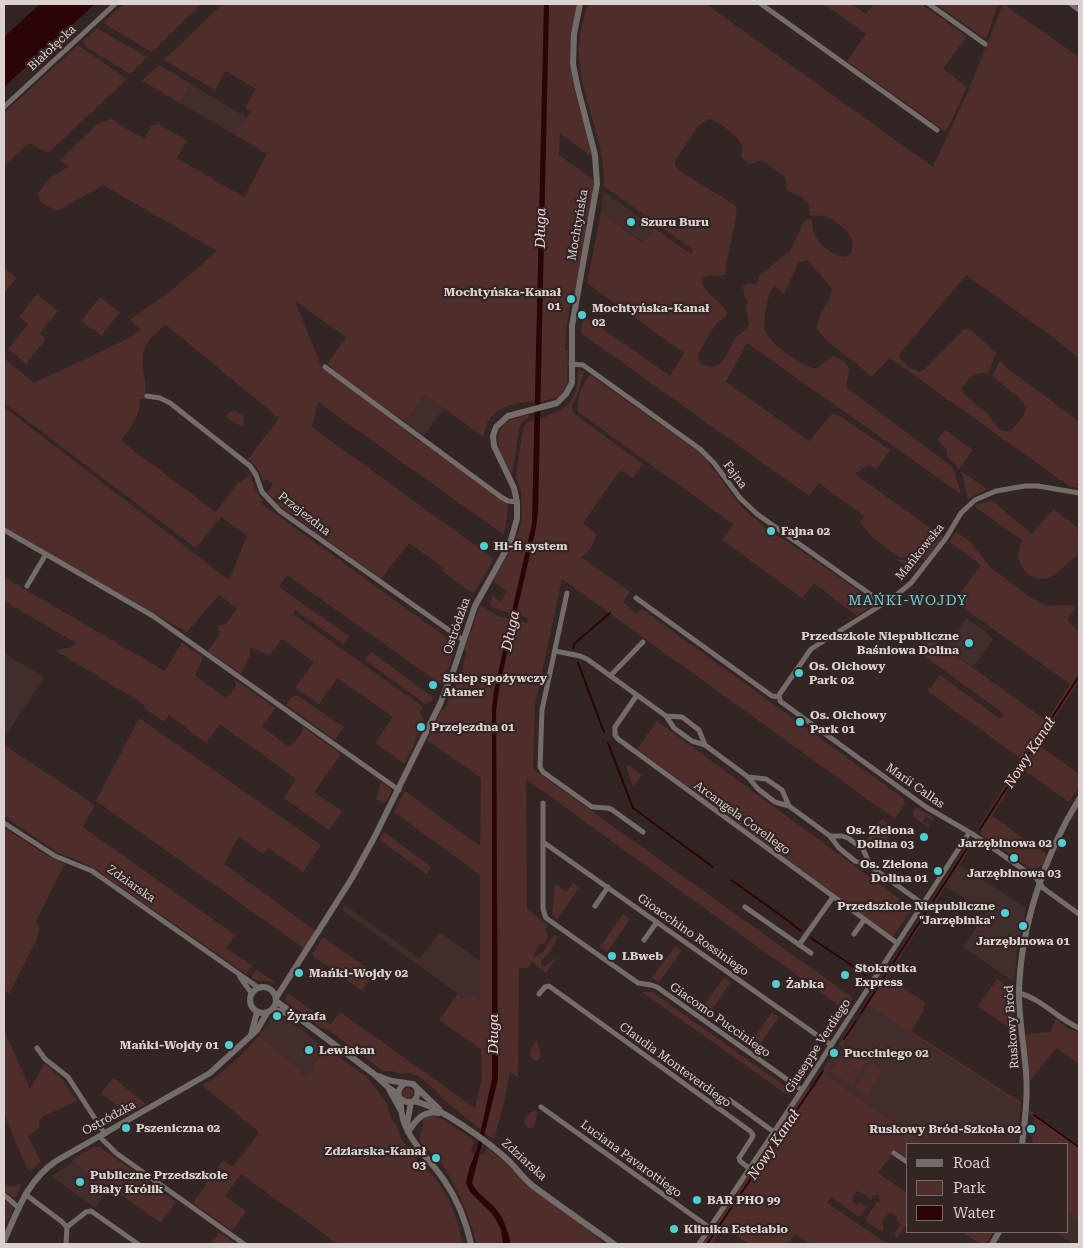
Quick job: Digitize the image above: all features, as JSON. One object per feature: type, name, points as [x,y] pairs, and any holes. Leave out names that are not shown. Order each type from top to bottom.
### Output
[{"type":"street","name":"Białołęcka","points":[[4,107],[115,4]]},
{"type":"street","name":"Mochtyńska","points":[[544,406],[557,403],[566,394],[572,383],[572,326],[597,184],[595,155],[573,64],[574,34],[580,4]]},
{"type":"street","points":[[761,4],[936,130]]},
{"type":"street","points":[[929,4],[985,44]]},
{"type":"street","points":[[1071,4],[1079,10]]},
{"type":"street","name":"Fajna","points":[[571,364],[583,365],[691,442],[708,456],[748,507],[874,597],[880,605]]},
{"type":"street","points":[[326,367],[501,497],[508,501],[517,502]]},
{"type":"street","name":"Przejezdna","points":[[147,396],[160,398],[170,404],[250,466],[262,492],[280,511],[463,640]]},
{"type":"street","name":"Ostródzka","points":[[276,1000],[352,878],[398,790],[438,710],[454,669],[474,606],[510,543],[517,519],[517,502],[509,477],[494,446],[496,427],[508,416],[544,406]]},
{"type":"street","name":"Mańkowska","points":[[780,699],[779,692],[811,649],[911,583],[946,538],[966,508],[980,497],[996,491],[1025,486],[1038,486],[1079,493]]},
{"type":"street","points":[[4,530],[153,616],[398,790]]},
{"type":"street","points":[[28,586],[46,554]]},
{"type":"street","points":[[567,593],[542,710],[540,767],[542,772],[592,807],[611,809],[643,832]]},
{"type":"street","name":"Marii Callas","points":[[636,598],[772,696],[780,699],[926,807],[969,832],[1037,879],[1043,888],[1079,914]]},
{"type":"street","points":[[610,676],[642,642]]},
{"type":"street","points":[[555,651],[584,657],[666,716],[670,724],[680,733],[692,741],[705,745],[748,777],[758,789],[775,802],[789,806],[830,836],[839,848],[855,860],[870,866],[922,904]]},
{"type":"street","name":"Arcangela Corellego","points":[[637,695],[615,727],[615,735],[618,739],[897,943]]},
{"type":"street","points":[[666,716],[682,717],[702,734],[705,745]]},
{"type":"street","points":[[748,777],[766,779],[782,790],[789,806]]},
{"type":"street","name":"Ruskowy Bród","points":[[1022,1143],[1027,1086],[1021,1036],[1019,993],[1025,935],[1040,884],[1058,840],[1079,799]]},
{"type":"street","points":[[543,803],[543,842]]},
{"type":"street","name":"Zdziarska","points":[[4,823],[55,856],[92,871],[259,988]]},
{"type":"street","name":"Giuseppe Verdiego","points":[[699,1244],[802,1090],[969,832]]},
{"type":"street","points":[[830,836],[842,836],[863,849],[870,866]]},
{"type":"street","name":"Gioacchino Rossiniego","points":[[543,842],[831,1045]]},
{"type":"street","name":"Giacomo Pucciniego","points":[[543,842],[543,909],[550,921],[638,983],[657,988],[802,1090]]},
{"type":"street","points":[[595,906],[608,888]]},
{"type":"street","points":[[799,945],[833,897]]},
{"type":"street","points":[[745,906],[811,954]]},
{"type":"street","points":[[854,934],[864,920]]},
{"type":"street","points":[[644,940],[657,922]]},
{"type":"street","name":"Zdziarska","points":[[238,975],[252,994]]},
{"type":"street","name":"Ostródzka","points":[[272,990],[289,979]]},
{"type":"street","name":"Claudia Monteverdiego","points":[[539,994],[545,987],[549,986],[750,1131],[753,1134],[752,1138],[739,1158],[740,1161],[750,1168]]},
{"type":"street","points":[[276,1000],[273,1009],[267,1013],[257,1012],[251,1005],[252,994],[259,988],[272,990],[276,1000],[298,1018],[374,1074],[405,1102],[412,1102]]},
{"type":"street","points":[[1019,993],[1031,997],[1079,1028]]},
{"type":"street","points":[[273,1009],[298,1018]]},
{"type":"street","name":"Ostródzka","points":[[250,1035],[257,1012]]},
{"type":"street","name":"Ostródzka","points":[[4,1241],[26,1194],[35,1179],[47,1167],[210,1073],[260,1027],[267,1013]]},
{"type":"street","points":[[37,1048],[45,1059],[68,1077],[102,1136],[116,1153],[244,1244]]},
{"type":"street","points":[[374,1074],[404,1084],[413,1084],[417,1088],[418,1094],[412,1102],[407,1117],[407,1130]]},
{"type":"street","points":[[400,1110],[399,1088],[404,1084]]},
{"type":"street","points":[[388,1088],[415,1144],[437,1170],[451,1192],[465,1221],[471,1244]]},
{"type":"street","name":"Zdziarska","points":[[417,1088],[444,1114]]},
{"type":"street","points":[[730,1100],[774,1132]]},
{"type":"street","name":"Zdziarska","points":[[412,1102],[426,1104],[488,1144],[510,1162],[531,1184],[614,1244]]},
{"type":"street","name":"Luciana Pavarottiego","points":[[541,1107],[710,1228]]},
{"type":"street","points":[[407,1130],[417,1118],[425,1114],[436,1112],[444,1114]]},
{"type":"street","points":[[894,1154],[906,1161]]},
{"type":"street","points":[[26,1194],[67,1227]]},
{"type":"street","points":[[4,1195],[19,1208]]},
{"type":"street","points":[[66,1244],[67,1227],[86,1212],[91,1211],[138,1244]]},
{"type":"street","points":[[992,1244],[998,1233]]},
{"type":"shaded area","points":[[191,84],[246,117],[235,135],[180,103]]},
{"type":"shaded area","points":[[605,192],[654,228],[644,243],[601,212],[603,193]]},
{"type":"shaded area","points":[[425,395],[444,408],[424,436],[405,422]]},
{"type":"shaded area","name":"Przedszkole Niepubliczne Baśniowa Dolina","points":[[966,618],[993,639],[973,667],[945,648]]},
{"type":"shaded area","points":[[4,653],[44,677],[4,738]]},
{"type":"shaded area","name":"Przedszkole Niepubliczne \"Jarzębinka\"","points":[[959,865],[1026,908],[1017,951],[1014,980],[1011,980],[963,947],[986,913],[946,886]]},
{"type":"shaded area","points":[[345,905],[420,959],[440,932],[480,961],[480,1002],[464,998],[342,910]]},
{"type":"shaded area","points":[[868,1006],[1021,1106],[1016,1143],[924,1143],[825,1074]]},
{"type":"shaded area","points":[[272,1017],[284,1017],[325,1049],[312,1065],[315,1067],[307,1078],[259,1036]]},
{"type":"shaded area","name":"Publiczne Przedszkole Biały Królik","points":[[74,1162],[110,1187],[95,1208],[51,1176]]},
{"type":"shaded area","points":[[4,1200],[14,1208],[4,1229]]},
{"type":"shaded area","points":[[1068,1213],[1079,1221],[1079,1244],[1074,1244],[1057,1233],[1068,1233]]},
{"type":"green space","points":[[124,4],[201,4],[152,52],[103,23]]},
{"type":"green space","points":[[222,4],[544,4],[535,402],[508,406],[494,413],[489,419],[484,437],[425,395],[405,422],[327,364],[346,337],[295,301],[322,368],[508,504],[504,535],[318,402],[312,427],[494,559],[474,593],[442,571],[444,568],[409,543],[381,579],[278,504],[278,501],[267,493],[273,484],[266,479],[264,482],[256,466],[248,459],[279,418],[166,325],[155,334],[144,350],[143,367],[146,399],[140,399],[137,416],[121,441],[216,512],[239,481],[241,483],[249,474],[256,491],[263,501],[262,504],[454,643],[452,658],[442,685],[287,575],[279,587],[349,636],[343,644],[295,610],[293,614],[423,707],[420,712],[424,721],[405,764],[375,743],[393,717],[337,678],[319,704],[295,688],[314,662],[282,639],[269,656],[251,647],[250,655],[241,674],[208,651],[219,635],[218,626],[226,624],[237,608],[219,595],[187,632],[4,528],[4,407],[229,580],[247,535],[221,517],[197,547],[194,547],[4,403],[4,358],[34,383],[125,340],[141,330],[130,320],[172,290],[217,251],[103,185],[57,211],[41,203],[38,193],[50,178],[69,166],[60,160],[97,124],[111,119],[144,139],[152,125],[159,124],[187,141],[177,158],[244,197],[267,154],[235,135],[250,112],[245,108],[256,89],[226,71],[215,90],[164,60]]},
{"type":"green space","points":[[549,4],[578,4],[573,26],[571,69],[593,158],[560,133],[559,155],[594,180],[593,198],[575,292],[572,291],[568,302],[570,303],[565,350],[568,351],[567,386],[559,397],[540,402]]},
{"type":"green space","points":[[588,4],[706,4],[933,167],[969,89],[1003,4],[1079,57],[1079,358],[966,275],[898,356],[908,367],[919,372],[925,369],[961,332],[965,329],[971,330],[996,353],[988,374],[979,374],[969,379],[962,389],[964,394],[990,416],[997,427],[1003,431],[1010,431],[1023,417],[1026,407],[1017,396],[992,376],[1000,360],[1007,368],[1079,421],[1079,488],[1069,486],[890,358],[871,377],[831,344],[817,326],[832,289],[806,260],[798,263],[784,294],[775,286],[772,289],[765,313],[765,330],[768,335],[780,348],[804,365],[816,368],[832,356],[840,358],[849,369],[846,387],[950,465],[954,470],[961,494],[747,343],[726,382],[809,441],[832,414],[838,415],[890,450],[877,469],[868,465],[855,474],[943,537],[924,560],[899,557],[872,537],[860,522],[864,516],[819,483],[809,496],[581,333],[583,315],[670,376],[684,353],[587,283],[601,212],[643,243],[654,228],[691,254],[693,250],[604,186],[601,152],[584,90],[579,57],[580,37]],"holes":[[[708,119],[722,125],[737,138],[742,145],[741,157],[749,164],[760,161],[765,162],[785,177],[787,190],[803,198],[809,206],[810,215],[825,216],[835,221],[843,227],[853,243],[851,253],[846,257],[836,254],[816,238],[812,220],[804,221],[790,251],[762,273],[757,284],[743,286],[744,295],[748,301],[746,308],[749,324],[744,331],[736,336],[724,360],[715,366],[700,364],[698,354],[714,327],[726,316],[727,312],[708,292],[702,282],[704,277],[726,274],[726,265],[737,213],[735,205],[678,170],[675,165],[675,161],[698,126]]]},
{"type":"green space","points":[[824,4],[852,4],[866,14],[874,4],[921,4],[967,36],[943,69],[967,87],[946,132],[847,61],[866,34]]},
{"type":"green space","points":[[936,4],[998,4],[987,37],[984,38]]},
{"type":"green space","points":[[97,28],[147,57],[130,74],[88,48],[82,42]]},
{"type":"green space","points":[[78,45],[127,79],[48,153],[29,143],[4,166],[4,113]]},
{"type":"green space","points":[[159,65],[191,84],[180,103],[142,81]]},
{"type":"green space","points":[[4,267],[16,278],[4,294]]},
{"type":"green space","points":[[37,294],[58,311],[40,333],[46,339],[26,364],[8,349],[28,324],[19,317]]},
{"type":"green space","points":[[100,297],[120,312],[101,336],[81,321]]},
{"type":"green space","points":[[578,370],[584,371],[579,391],[572,406],[573,413],[643,464],[633,478],[620,470],[583,523],[596,534],[591,548],[581,557],[630,592],[623,602],[636,613],[642,609],[903,798],[905,804],[895,819],[562,579],[535,705],[533,769],[853,998],[845,1010],[526,779],[527,909],[548,925],[546,929],[548,936],[544,944],[539,944],[533,958],[543,952],[554,935],[558,937],[550,951],[541,961],[541,965],[545,966],[557,957],[546,973],[532,962],[528,968],[519,968],[518,1077],[510,1072],[494,1139],[485,1133],[498,1079],[496,711],[514,621],[527,623],[528,618],[516,614],[537,523],[540,418],[545,418],[546,415],[561,409],[571,400],[577,386]]},
{"type":"green space","points":[[590,375],[695,449],[707,460],[742,508],[771,532],[871,599],[867,601],[869,608],[857,616],[814,583],[802,598],[722,540],[733,524],[578,412],[581,392]]},
{"type":"green space","points":[[236,411],[241,413],[244,418],[243,427],[225,417],[230,412]]},
{"type":"green space","points":[[528,415],[529,417],[521,423],[519,429],[512,475],[499,447],[499,433],[502,426],[509,421]]},
{"type":"green space","points":[[535,419],[532,524],[511,614],[490,605],[492,595],[501,602],[506,592],[493,581],[513,546],[522,520],[521,491],[516,477],[523,428],[527,422]]},
{"type":"green space","points":[[945,430],[973,450],[959,469],[947,456],[947,450],[939,442],[938,439]]},
{"type":"green space","points":[[961,471],[987,489],[968,499]]},
{"type":"green space","points":[[991,500],[1032,534],[1053,509],[1079,529],[1079,554],[1051,577],[1042,579],[1028,574],[1019,560],[1018,553],[1022,540],[974,506]]},
{"type":"green space","points":[[956,532],[970,541],[990,567],[1030,597],[1046,606],[1071,605],[1076,607],[1067,620],[1079,632],[1079,680],[1038,745],[1079,774],[1079,787],[1069,802],[1022,769],[992,816],[1047,855],[1042,866],[1031,869],[980,834],[982,831],[978,828],[1021,759],[928,691],[940,675],[1000,719],[1004,714],[916,650],[927,635],[1047,721],[1070,684],[954,601],[981,565],[949,542]]},
{"type":"green space","points":[[895,559],[922,563],[914,571]]},
{"type":"green space","points":[[4,577],[165,671],[182,642],[203,658],[195,675],[224,697],[230,695],[236,686],[234,679],[275,708],[262,727],[287,745],[293,744],[302,732],[302,726],[341,754],[314,792],[342,811],[329,830],[284,798],[296,779],[220,724],[206,743],[169,715],[164,722],[144,708],[145,705],[56,651],[72,647],[76,643],[4,601]]},
{"type":"green space","points":[[480,605],[498,616],[510,619],[494,691],[492,710],[492,1079],[481,1130],[444,1100],[420,1077],[411,1073],[399,1074],[392,1071],[383,1071],[285,1000],[288,993],[331,1024],[340,1012],[475,1108],[482,1078],[481,1049],[439,1020],[458,994],[463,998],[469,995],[480,1001],[480,875],[394,812],[405,791],[480,846],[481,778],[427,740],[442,709],[444,710],[453,689],[461,677],[466,652],[464,650]]},
{"type":"green space","points":[[371,652],[434,698],[431,702],[425,704],[365,660]]},
{"type":"green space","points":[[297,695],[344,727],[335,740],[286,705],[290,698]]},
{"type":"green space","points":[[139,718],[321,845],[303,872],[268,848],[263,854],[239,837],[224,864],[316,931],[305,949],[96,801]]},
{"type":"green space","points":[[657,721],[912,908],[893,937],[637,749]]},
{"type":"green space","points":[[4,745],[95,805],[83,827],[235,935],[226,948],[252,966],[246,974],[92,867],[58,853],[4,816]]},
{"type":"green space","points":[[628,765],[642,775],[633,787],[626,767]]},
{"type":"green space","points":[[381,782],[392,790],[385,804],[376,799]]},
{"type":"green space","points":[[917,808],[934,818],[932,821],[926,817],[923,821],[929,825],[929,828],[914,817],[913,811]]},
{"type":"green space","points":[[882,819],[894,829],[877,852],[865,842]]},
{"type":"green space","points":[[4,828],[48,856],[65,864],[36,921],[39,930],[37,939],[9,994],[4,990]]},
{"type":"green space","points":[[384,832],[431,867],[427,874],[380,840]]},
{"type":"green space","points":[[965,848],[969,850],[887,977],[926,1003],[923,1008],[924,1011],[911,1031],[1021,1102],[1021,1106],[868,1006],[862,1015],[859,1013]]},
{"type":"green space","points":[[573,883],[579,888],[557,919],[552,915],[555,884],[566,892]]},
{"type":"green space","points":[[623,914],[630,919],[607,952],[600,947]]},
{"type":"green space","points":[[323,937],[374,973],[362,991],[312,955]]},
{"type":"green space","points":[[675,946],[682,950],[659,983],[652,978]]},
{"type":"green space","points":[[257,970],[276,983],[253,979],[251,977]]},
{"type":"green space","points":[[724,977],[731,982],[708,1015],[701,1010]]},
{"type":"green space","points":[[997,979],[1011,989],[1013,993],[1015,1032],[978,1006]]},
{"type":"green space","points":[[642,992],[652,992],[789,1089],[786,1094]]},
{"type":"green space","points":[[772,1012],[779,1017],[756,1050],[749,1045]]},
{"type":"green space","points":[[855,1019],[858,1021],[842,1047],[839,1045]]},
{"type":"green space","points":[[1056,1019],[1069,1029],[1079,1032],[1079,1064],[1056,1048],[1030,1081],[1025,1034],[1050,1032]]},
{"type":"green space","points":[[4,1030],[30,1089],[44,1063],[63,1080],[77,1101],[42,1117],[39,1122],[39,1128],[28,1136],[41,1162],[28,1171],[4,1114]]},
{"type":"green space","points":[[259,1036],[307,1077],[314,1068],[312,1066],[325,1049],[330,1050],[368,1078],[386,1102],[391,1118],[397,1126],[401,1138],[414,1157],[437,1180],[449,1199],[463,1244],[338,1244],[241,1174],[225,1196],[246,1211],[232,1231],[193,1203],[223,1160],[233,1167],[259,1132],[202,1085],[239,1057]]},
{"type":"green space","points":[[537,1041],[541,1056],[535,1061],[531,1058],[530,1052]]},
{"type":"green space","points":[[847,1047],[868,1061],[860,1073],[839,1059]]},
{"type":"green space","points":[[838,1049],[840,1049],[825,1074],[924,1143],[906,1143],[906,1157],[895,1150],[878,1173],[906,1192],[906,1224],[897,1238],[894,1234],[901,1224],[896,1220],[898,1217],[892,1213],[888,1214],[882,1222],[884,1229],[882,1232],[867,1222],[866,1218],[877,1202],[880,1202],[879,1195],[872,1196],[871,1201],[867,1196],[857,1191],[852,1197],[854,1198],[852,1201],[857,1205],[859,1202],[867,1207],[862,1215],[858,1216],[831,1197],[827,1203],[888,1244],[810,1244],[795,1234],[788,1244],[749,1244],[723,1227],[711,1244],[703,1244],[808,1086],[810,1087]]},
{"type":"green space","points":[[839,1060],[860,1074],[852,1085],[831,1072]]},
{"type":"green space","points":[[871,1063],[883,1071],[867,1096],[855,1088]]},
{"type":"green space","points":[[113,1078],[146,1104],[128,1115],[101,1093]]},
{"type":"green space","points":[[408,1087],[414,1093],[408,1099],[402,1093]]},
{"type":"green space","points":[[534,1110],[537,1112],[535,1125],[532,1128],[527,1127],[524,1123],[526,1117]]},
{"type":"green space","points":[[1029,1110],[1079,1145],[1079,1221],[1068,1213],[1068,1143],[1032,1143],[1034,1118],[1029,1114]]},
{"type":"green space","points":[[430,1115],[440,1118],[474,1140],[471,1153],[475,1154],[468,1175],[467,1186],[495,1219],[502,1235],[503,1244],[476,1244],[466,1212],[449,1176],[437,1158],[420,1142],[423,1117]]},
{"type":"green space","points":[[94,1147],[100,1147],[176,1202],[161,1223],[71,1160]]},
{"type":"green space","points":[[487,1148],[507,1163],[534,1190],[604,1244],[509,1244],[507,1229],[500,1215],[476,1190],[472,1183],[479,1154],[484,1155]]},
{"type":"green space","points":[[21,1183],[18,1194],[14,1198],[4,1190],[4,1184],[12,1187]]},
{"type":"green space","points":[[219,1232],[236,1244],[211,1244]]},
{"type":"green space","points":[[964,1233],[992,1233],[987,1244],[980,1244]]},
{"type":"water","points":[[40,4],[95,4],[4,87],[4,37]]},
{"type":"water","name":"Długa","points":[[544,4],[549,4],[538,514],[499,687],[496,711],[498,1079],[472,1183],[502,1219],[510,1242],[509,1244],[503,1244],[501,1229],[492,1213],[470,1192],[466,1183],[477,1149],[492,1079],[492,710],[494,691],[532,524]]},
{"type":"waterway","points":[[573,648],[575,643],[610,613]]},
{"type":"waterway","points":[[578,663],[604,732]]},
{"type":"waterway","name":"Nowy Kanał","points":[[980,829],[1079,676]]},
{"type":"waterway","points":[[608,743],[633,808],[713,867]]},
{"type":"waterway","name":"Nowy Kanał","points":[[861,1013],[968,847]]},
{"type":"waterway","points":[[731,880],[801,931]]},
{"type":"waterway","points":[[811,938],[866,975]]},
{"type":"waterway","name":"Nowy Kanał","points":[[844,1039],[856,1021]]},
{"type":"waterway","name":"Nowy Kanał","points":[[707,1244],[823,1071]]},
{"type":"waterway","points":[[1034,1115],[1079,1147]]},
{"type":"place","name":"Szuru Buru","points":[[631,222]]},
{"type":"place","name":"Mochtyńska-Kanał 01","points":[[571,299]]},
{"type":"place","name":"Mochtyńska-Kanał 02","points":[[582,315]]},
{"type":"place","name":"Fajna 02","points":[[771,531]]},
{"type":"place","name":"Hi-fi system","points":[[484,546]]},
{"type":"place","name":"Przedszkole Niepubliczne Baśniowa Dolina","points":[[969,643]]},
{"type":"place","name":"Os. Olchowy Park 02","points":[[799,673]]},
{"type":"place","name":"Sklep spożywczy Ataner","points":[[433,685]]},
{"type":"place","name":"Os. Olchowy Park 01","points":[[800,722]]},
{"type":"place","name":"Przejezdna 01","points":[[421,727]]},
{"type":"place","name":"Os. Zielona Dolina 03","points":[[924,837]]},
{"type":"place","name":"Jarzębinowa 02","points":[[1062,843]]},
{"type":"place","name":"Jarzębinowa 03","points":[[1014,858]]},
{"type":"place","name":"Os. Zielona Dolina 01","points":[[938,871]]},
{"type":"place","name":"Przedszkole Niepubliczne \"Jarzębinka\"","points":[[1005,913]]},
{"type":"place","name":"Jarzębinowa 01","points":[[1023,926]]},
{"type":"place","name":"LBweb","points":[[612,956]]},
{"type":"place","name":"Mańki-Wojdy 02","points":[[299,973]]},
{"type":"place","name":"Stokrotka Express","points":[[845,975]]},
{"type":"place","name":"Żabka","points":[[776,984]]},
{"type":"place","name":"Żyrafa","points":[[277,1016]]},
{"type":"place","name":"Mańki-Wojdy 01","points":[[229,1045]]},
{"type":"place","name":"Lewiatan","points":[[309,1050]]},
{"type":"place","name":"Pucciniego 02","points":[[834,1053]]},
{"type":"place","name":"Pszeniczna 02","points":[[126,1128]]},
{"type":"place","name":"Ruskowy Bród-Szkoła 02","points":[[1031,1129]]},
{"type":"place","name":"Zdziarska-Kanał 03","points":[[436,1158]]},
{"type":"place","name":"Publiczne Przedszkole Biały Królik","points":[[80,1182]]},
{"type":"place","name":"BAR PHO 99","points":[[697,1200]]},
{"type":"place","name":"Klinika Estelablo","points":[[674,1229]]},
{"type":"district","name":"MAŃKI-WOJDY","points":[[908,601]]}]
